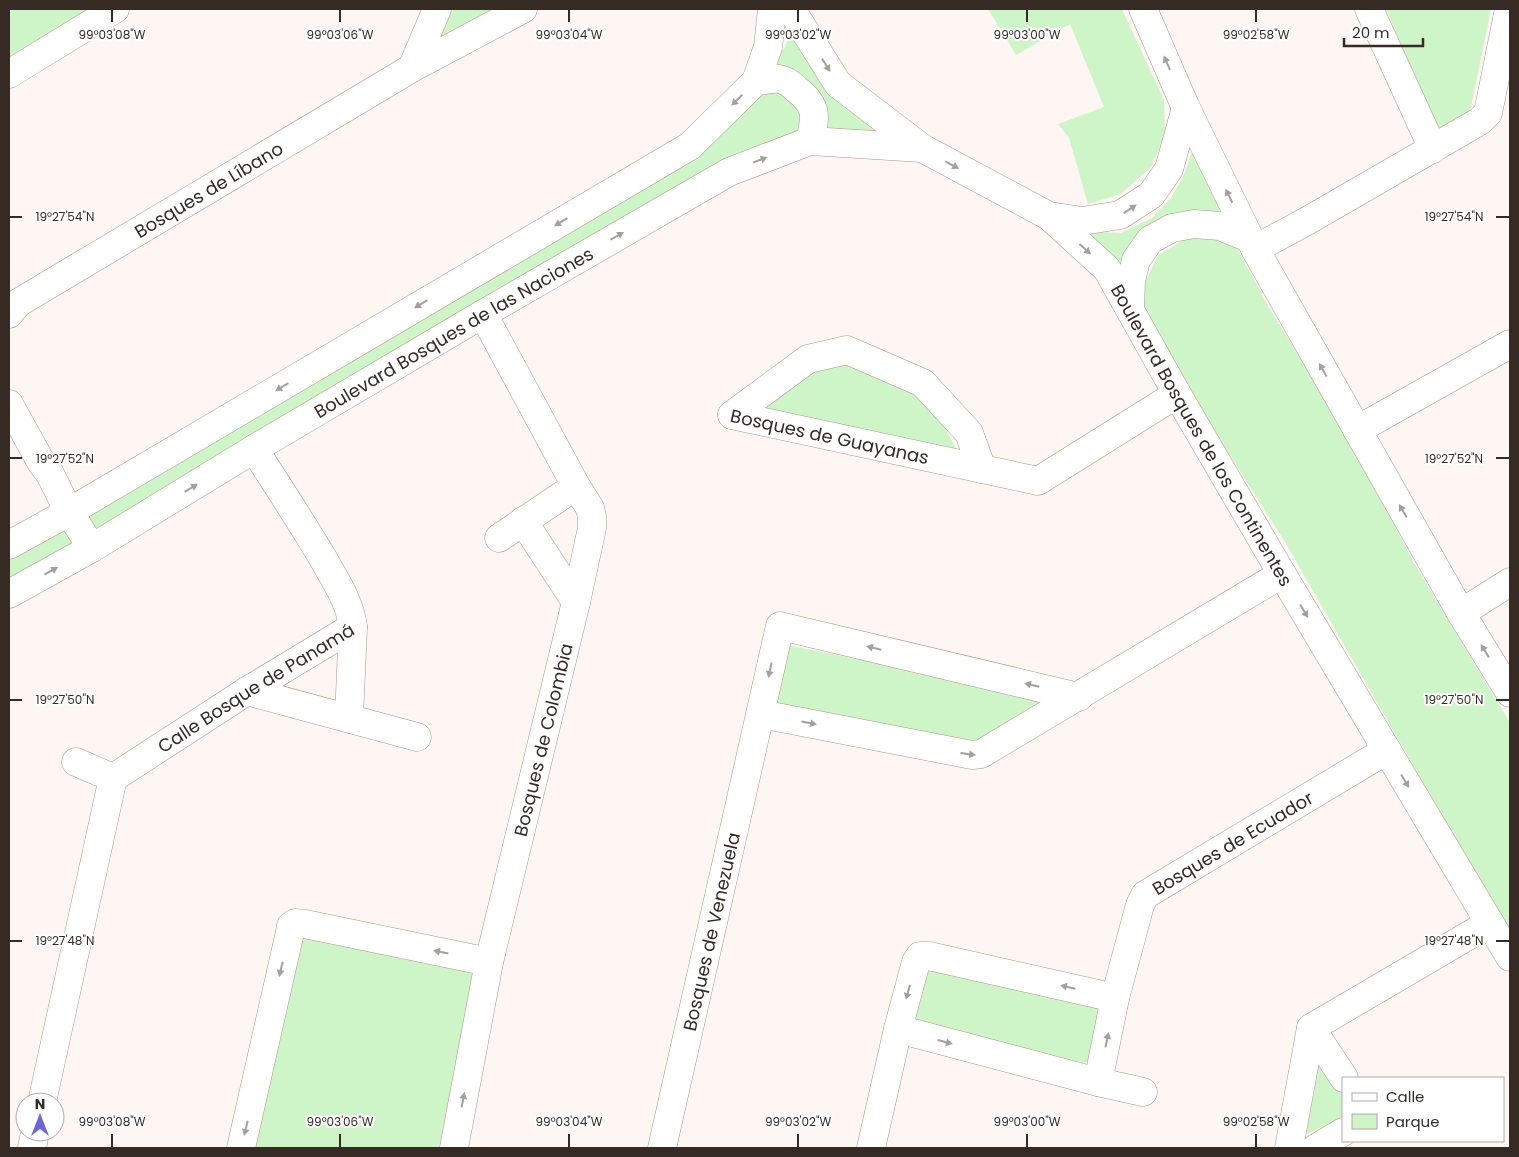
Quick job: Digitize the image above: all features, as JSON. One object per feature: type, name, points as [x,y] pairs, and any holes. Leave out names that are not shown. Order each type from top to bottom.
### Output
[{"type":"street","points":[[9,74],[115,9]]},
{"type":"street","points":[[412,68],[437,9]]},
{"type":"street","name":"Bosques de Líbano","points":[[9,314],[18,303],[412,68],[523,9]]},
{"type":"street","points":[[9,545],[69,512],[690,146],[756,81],[768,47],[772,9]]},
{"type":"street","name":"Boulevard Bosques de los Continentes","points":[[791,9],[838,84],[922,148],[1049,216],[1108,269],[1177,394],[1282,574],[1510,958]]},
{"type":"street","points":[[1143,9],[1186,108],[1252,243],[1461,613],[1510,693]]},
{"type":"street","points":[[1369,9],[1433,149]]},
{"type":"street","points":[[1130,309],[1130,281],[1136,260],[1150,240],[1172,228],[1194,224],[1220,226],[1252,243],[1307,221],[1480,121],[1488,113],[1509,9]]},
{"type":"street","points":[[756,81],[780,79],[790,83],[810,101],[814,111],[810,141]]},
{"type":"street","points":[[1049,216],[1082,221],[1120,215],[1151,195],[1169,169],[1186,108]]},
{"type":"street","name":"Boulevard Bosques de las Naciones","points":[[9,594],[92,548],[483,314],[729,172],[810,141],[922,148]]},
{"type":"street","points":[[483,314],[576,486],[499,538]]},
{"type":"street","points":[[1357,430],[1510,344]]},
{"type":"street","name":"Bosques de Guayanas","points":[[982,469],[970,433],[923,383],[847,350],[808,359],[732,415],[982,469],[1038,481],[1177,394]]},
{"type":"street","points":[[9,404],[41,462],[50,474],[69,512],[92,548]]},
{"type":"street","name":"Calle Bosque de Panamá","points":[[113,778],[247,690],[353,627],[352,614],[346,599],[308,533],[254,450]]},
{"type":"street","name":"Bosques de Colombia","points":[[454,1148],[489,962],[576,602],[592,528],[590,508],[576,486]]},
{"type":"street","points":[[523,521],[576,602]]},
{"type":"street","points":[[761,714],[977,755],[986,752],[1080,697],[1282,574]]},
{"type":"street","points":[[1461,613],[1510,582]]},
{"type":"street","name":"Bosques de Venezuela","points":[[662,1148],[780,626],[1080,697]]},
{"type":"street","points":[[349,718],[353,627]]},
{"type":"street","points":[[247,690],[417,737]]},
{"type":"street","name":"Bosques de Ecuador","points":[[1098,1082],[1115,998],[1144,895],[1387,750]]},
{"type":"street","points":[[44,1092],[113,778],[76,762]]},
{"type":"street","points":[[241,1148],[291,926],[295,923],[489,962]]},
{"type":"street","points":[[1289,1148],[1311,1028],[1490,923]]},
{"type":"street","points":[[871,1148],[898,1029],[916,962],[920,956],[1115,998]]},
{"type":"street","points":[[1311,1028],[1343,1077]]},
{"type":"street","points":[[898,1029],[1098,1082],[1143,1092]]},
{"type":"street","points":[[1316,1148],[1342,1133]]},
{"type":"green space","points":[[9,9],[88,9],[89,19],[9,66]]},
{"type":"green space","points":[[442,9],[512,9],[433,49]]},
{"type":"green space","points":[[988,9],[1122,9],[1164,100],[1165,135],[1151,167],[1121,194],[1088,204],[1069,138],[1058,124],[1104,107],[1070,24],[1016,55]]},
{"type":"green space","points":[[1386,9],[1491,9],[1470,112],[1439,132]]},
{"type":"green space","points":[[789,11],[875,104],[920,137],[820,135],[768,63],[784,49],[789,35]]},
{"type":"green space","points":[[773,86],[802,107],[801,131],[9,589],[9,552]]},
{"type":"green space","points":[[1192,152],[1198,158],[1218,204],[1221,219],[1199,210],[1171,218],[1124,267],[1118,259],[1100,247],[1082,228],[1098,232],[1121,233],[1152,218],[1171,198],[1183,177]]},
{"type":"green space","points":[[1203,233],[1224,239],[1238,250],[1267,304],[1355,447],[1414,563],[1510,723],[1510,930],[1285,542],[1144,320],[1142,289],[1158,255],[1187,238]]},
{"type":"green space","points":[[858,364],[933,405],[959,454],[754,410],[810,369]]},
{"type":"green space","points":[[782,644],[1055,699],[983,744],[769,706]]},
{"type":"green space","points":[[296,924],[477,960],[439,1148],[252,1148]]},
{"type":"green space","points":[[919,966],[1105,1007],[1091,1064],[919,1027],[908,1012]]},
{"type":"green space","points":[[1328,1064],[1342,1085],[1342,1117],[1308,1134],[1303,1129],[1314,1094],[1318,1066]]}]
